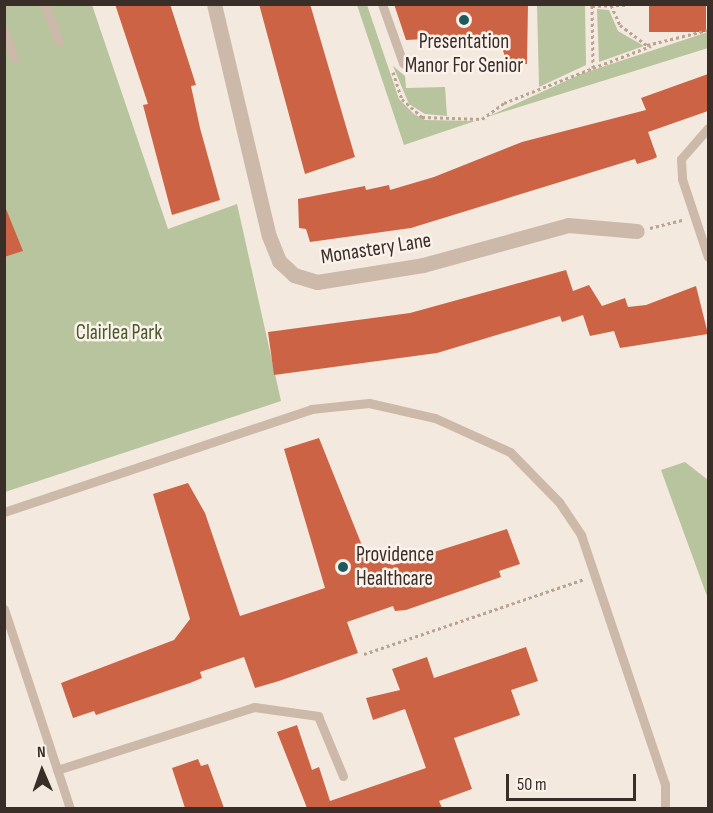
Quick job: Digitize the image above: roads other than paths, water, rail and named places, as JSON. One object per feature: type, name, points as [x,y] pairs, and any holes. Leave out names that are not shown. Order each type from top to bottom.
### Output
[{"type":"street","name":"Monastery Lane","points":[[214,4],[269,236],[279,261],[294,275],[317,282],[423,265],[568,225],[637,231]]},
{"type":"lane","points":[[45,4],[59,42]]},
{"type":"lane","points":[[382,4],[403,63]]},
{"type":"lane","points":[[4,30],[14,58]]},
{"type":"lane","points":[[708,128],[681,159],[695,220],[708,257]]},
{"type":"lane","points":[[4,512],[311,409],[369,403],[435,418],[510,452],[559,502],[581,535],[665,784],[665,808]]},
{"type":"lane","points":[[4,609],[70,808]]},
{"type":"lane","points":[[57,770],[254,707],[318,716],[343,776]]},
{"type":"place","name":"Presentation Manor For Senior","points":[[464,20]]},
{"type":"place","name":"Providence Healthcare","points":[[343,567]]},
{"type":"park label","name":"Clairlea Park","points":[[119,333]]}]
